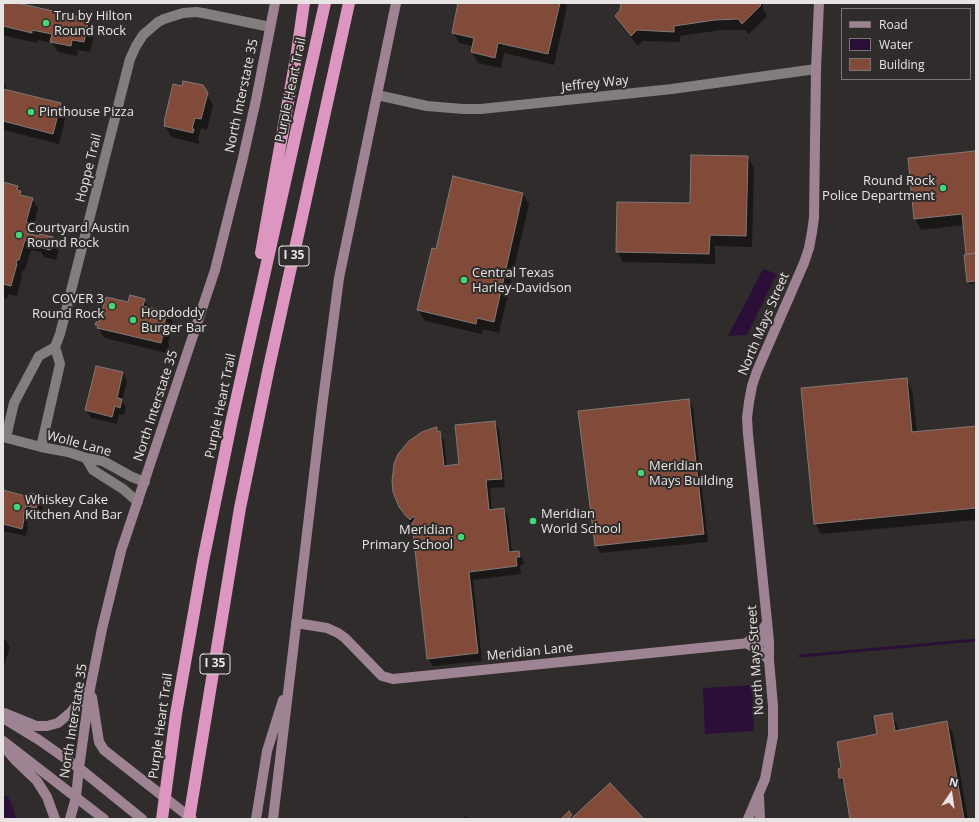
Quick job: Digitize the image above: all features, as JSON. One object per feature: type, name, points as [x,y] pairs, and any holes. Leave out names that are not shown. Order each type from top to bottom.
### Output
[{"type":"highway","points":[[242,377],[264,239],[298,52],[304,3]]},
{"type":"highway","name":"Purple Heart Trail","points":[[162,819],[184,668],[203,561],[232,419],[325,3]]},
{"type":"highway","name":"I 35","points":[[189,819],[240,508],[269,367],[349,3]]},
{"type":"highway","points":[[158,819],[172,749]]},
{"type":"main road","name":"North Interstate 35","points":[[70,819],[76,797],[90,689],[102,630],[122,551],[215,270],[250,128],[276,3]]},
{"type":"main road","points":[[274,819],[298,606],[339,278],[396,3]]},
{"type":"main road","name":"North Mays Street","points":[[748,819],[765,779],[773,736],[773,706],[769,641],[747,418],[752,386],[757,371],[804,263],[809,248],[814,218],[816,69],[819,3]]},
{"type":"main road","points":[[298,606],[304,619],[313,626]]},
{"type":"main road","points":[[767,622],[760,633],[746,643],[760,651],[769,660]]},
{"type":"main road","name":"Meridian Lane","points":[[296,623],[327,628],[338,633],[345,638],[382,676],[393,679],[769,641]]},
{"type":"main road","points":[[256,819],[267,751],[290,674]]},
{"type":"main road","points":[[3,712],[36,726],[47,726],[58,722],[71,712],[90,689]]},
{"type":"main road","points":[[90,689],[99,742],[104,750],[192,819]]},
{"type":"main road","points":[[3,718],[39,740],[79,768],[142,819]]},
{"type":"main road","points":[[3,741],[104,819]]},
{"type":"main road","points":[[3,745],[16,761],[37,781],[47,797],[55,819]]},
{"type":"main road","points":[[759,795],[760,819]]},
{"type":"street","name":"Hoppe Trail","points":[[55,347],[62,326],[130,59],[143,35],[158,22],[176,14],[196,12],[270,27]]},
{"type":"street","name":"Jeffrey Way","points":[[377,95],[433,107],[481,109],[672,90],[816,69]]},
{"type":"street","points":[[4,437],[14,403],[39,356],[55,347],[60,364],[41,447]]},
{"type":"street","name":"Wolle Lane","points":[[4,437],[103,461],[132,477],[145,482]]},
{"type":"street","points":[[86,458],[93,470],[123,489],[138,502]]},
{"type":"water","points":[[763,269],[777,274],[747,335],[728,336]]},
{"type":"water","points":[[752,685],[754,731],[705,734],[703,688]]},
{"type":"water","points":[[3,795],[8,797],[13,807],[16,819],[3,819]]},
{"type":"building","name":"Tru by Hilton Round Rock","points":[[3,3],[17,3],[89,19],[84,42],[72,40],[71,46],[50,42],[52,34],[32,30],[32,33],[3,26]]},
{"type":"building","points":[[458,3],[560,3],[548,54],[498,43],[495,58],[471,52],[474,38],[452,33]]},
{"type":"building","points":[[621,3],[759,3],[761,5],[742,24],[738,19],[715,20],[674,26],[674,32],[637,30],[631,36],[615,16],[620,10]]},
{"type":"building","points":[[183,81],[203,85],[208,93],[201,119],[195,118],[192,129],[194,129],[193,133],[164,126],[173,84],[182,86]]},
{"type":"building","name":"Pinthouse Pizza","points":[[3,89],[61,103],[53,134],[3,121]]},
{"type":"building","name":"Round Rock Police Department","points":[[975,151],[976,253],[966,254],[962,214],[914,219],[908,158]]},
{"type":"building","points":[[691,155],[748,156],[746,236],[710,235],[709,254],[616,252],[617,202],[690,203]]},
{"type":"building","name":"Central Texas Harley-Davidson","points":[[453,176],[523,193],[494,322],[477,318],[476,324],[417,310],[432,248],[436,249]]},
{"type":"building","name":"Courtyard Austin Round Rock","points":[[3,182],[18,186],[17,190],[21,191],[20,195],[33,198],[26,222],[29,223],[26,233],[53,237],[50,250],[36,246],[37,243],[25,240],[19,260],[17,260],[11,286],[3,284]]},
{"type":"building","points":[[976,253],[976,281],[967,282],[964,255]]},
{"type":"building","name":"Hopdoddy Burger Bar","points":[[130,295],[145,299],[143,306],[169,312],[168,318],[166,317],[161,343],[97,328],[98,325],[95,325],[96,322],[99,322],[106,297],[128,302]]},
{"type":"building","points":[[96,366],[123,372],[117,398],[122,399],[120,408],[115,406],[112,417],[85,410]]},
{"type":"building","points":[[907,378],[912,432],[976,426],[976,508],[814,524],[801,388]]},
{"type":"building","name":"Meridian Mays Building","points":[[689,399],[704,534],[595,546],[578,411]]},
{"type":"building","name":"Meridian Primary School","points":[[495,421],[502,479],[486,480],[489,510],[504,508],[509,552],[519,551],[520,557],[516,557],[517,566],[469,572],[478,653],[427,659],[412,523],[415,519],[413,516],[410,520],[406,516],[399,507],[393,492],[392,481],[394,464],[398,454],[409,441],[422,432],[437,427],[437,432],[440,431],[444,466],[459,464],[455,425]]},
{"type":"building","points":[[3,490],[29,497],[30,493],[39,495],[38,505],[36,508],[26,506],[22,529],[3,524]]},
{"type":"building","points":[[892,713],[895,731],[947,721],[964,819],[850,819],[843,778],[839,778],[838,769],[841,768],[837,742],[877,734],[874,716]]},
{"type":"building","points":[[610,783],[644,819],[571,819],[587,804]]},
{"type":"building","points":[[569,811],[572,815],[568,819],[563,819],[562,818]]},
{"type":"waterway","points":[[800,656],[976,640]]},
{"type":"place","name":"Tru by Hilton Round Rock","points":[[46,23]]},
{"type":"place","name":"Pinthouse Pizza","points":[[31,112]]},
{"type":"place","name":"Round Rock Police Department","points":[[943,188]]},
{"type":"place","name":"Courtyard Austin Round Rock","points":[[19,235]]},
{"type":"place","name":"Central Texas Harley-Davidson","points":[[464,280]]},
{"type":"place","name":"COVER 3 Round Rock","points":[[112,306]]},
{"type":"place","name":"Hopdoddy Burger Bar","points":[[133,320]]},
{"type":"place","name":"Meridian Mays Building","points":[[641,473]]},
{"type":"place","name":"Whiskey Cake Kitchen And Bar","points":[[17,507]]},
{"type":"place","name":"Meridian World School","points":[[533,521]]},
{"type":"place","name":"Meridian Primary School","points":[[461,537]]}]
